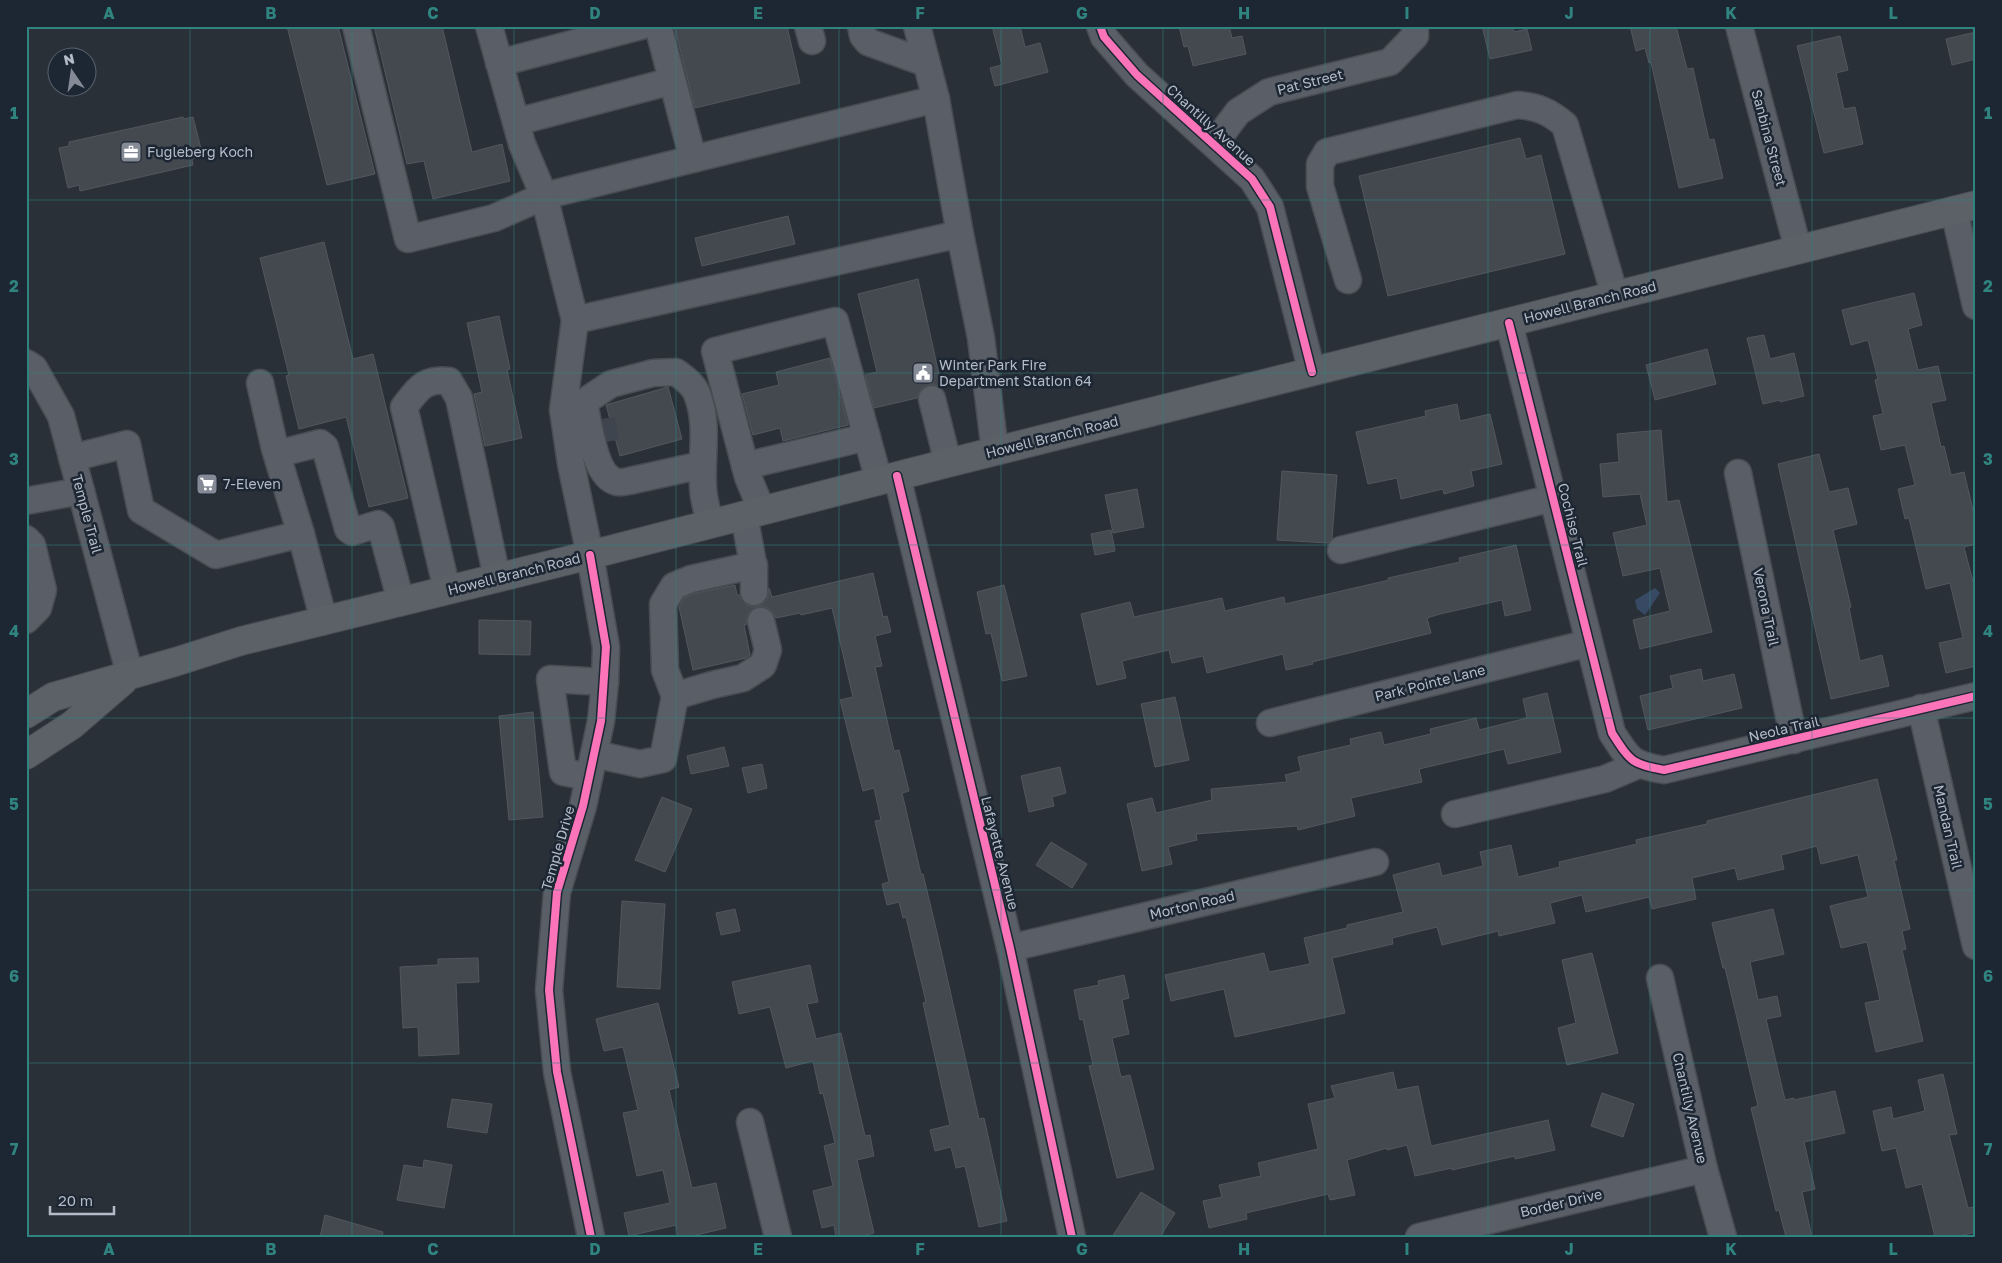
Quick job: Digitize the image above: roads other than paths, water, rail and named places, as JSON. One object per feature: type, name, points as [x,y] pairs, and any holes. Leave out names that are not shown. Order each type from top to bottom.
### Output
[{"type":"main road","name":"Howell Branch Road","points":[[26,714],[53,697],[241,641],[590,555],[888,478],[1965,207]]},
{"type":"main road","name":"Howell Branch Road","points":[[26,754],[72,725],[130,675]]},
{"type":"street","points":[[356,26],[408,239],[494,218],[544,196],[936,99]]},
{"type":"street","points":[[489,26],[522,144],[544,196],[575,320],[960,234]]},
{"type":"street","points":[[499,63],[641,26]]},
{"type":"street","points":[[658,26],[693,159]]},
{"type":"street","points":[[861,26],[863,36],[868,42],[926,63]]},
{"type":"street","points":[[917,26],[936,99],[960,234],[982,338],[995,451]]},
{"type":"street","name":"Chantilly Avenue","points":[[1100,26],[1104,37],[1137,75],[1252,179],[1270,207],[1312,372]]},
{"type":"street","name":"Sanbina Street","points":[[1739,26],[1798,249]]},
{"type":"street","name":"Pat Street","points":[[1214,144],[1238,112],[1269,92],[1390,62],[1415,31]]},
{"type":"street","points":[[516,122],[672,81]]},
{"type":"street","points":[[1348,280],[1320,186],[1320,164],[1327,152],[1517,105],[1533,106],[1553,114],[1565,125],[1615,296]]},
{"type":"street","points":[[1965,207],[1976,306]]},
{"type":"street","name":"Temple Drive","points":[[575,320],[592,422],[571,464],[590,555],[606,647],[605,682],[601,721],[583,806],[557,892],[550,990],[557,1072],[591,1237]]},
{"type":"street","name":"Lafayette Avenue","points":[[745,466],[715,350],[835,321],[868,437],[888,478],[1010,948],[1072,1237]]},
{"type":"street","name":"Cochise Trail","points":[[1509,323],[1612,733],[1624,752],[1638,765]]},
{"type":"street","name":"Temple Trail","points":[[26,363],[34,368],[61,416],[130,675]]},
{"type":"street","points":[[702,465],[629,481],[616,482],[605,475],[592,422],[611,384],[653,373],[676,372],[689,382],[697,393],[704,428],[702,489],[710,524]]},
{"type":"street","points":[[447,590],[404,407],[419,388],[436,380],[449,381],[459,398],[497,578]]},
{"type":"street","points":[[260,382],[277,454],[324,621]]},
{"type":"street","points":[[932,399],[948,463]]},
{"type":"street","points":[[754,592],[753,513],[745,466],[868,437]]},
{"type":"street","points":[[72,458],[127,444],[141,510],[216,555],[301,534]]},
{"type":"street","points":[[277,454],[320,444],[325,447],[348,529],[352,532],[378,524],[382,527],[401,602]]},
{"type":"street","name":"Verona Trail","points":[[1738,473],[1794,740]]},
{"type":"street","points":[[26,501],[81,491]]},
{"type":"street","points":[[1341,550],[1553,498]]},
{"type":"street","points":[[26,539],[32,546],[44,590],[38,608],[26,620]]},
{"type":"street","points":[[605,682],[550,679],[563,772],[592,765],[640,764],[663,759],[675,696],[665,670],[663,604],[674,586],[691,579],[754,565]]},
{"type":"street","points":[[675,696],[743,678],[763,665],[768,650],[761,621]]},
{"type":"street","name":"Park Pointe Lane","points":[[1270,723],[1590,642]]},
{"type":"street","name":"Neola Trail","points":[[1638,765],[1664,770],[1976,696]]},
{"type":"street","name":"Mandan Trail","points":[[1921,708],[1976,946]]},
{"type":"street","points":[[1455,814],[1605,779],[1638,765]]},
{"type":"street","name":"Morton Road","points":[[1010,948],[1375,862]]},
{"type":"street","name":"Chantilly Avenue","points":[[1660,978],[1704,1169],[1723,1237]]},
{"type":"street","points":[[750,1122],[778,1237]]},
{"type":"street","name":"Border Drive","points":[[1419,1237],[1704,1169]]},
{"type":"water","points":[[1655,588],[1660,593],[1645,615],[1637,609],[1635,600]]},
{"type":"tunnel","points":[[602,419],[606,442]]},
{"type":"place","name":"Fugleberg Koch","points":[[131,152]]},
{"type":"place","name":"Winter Park Fire Department Station 64","points":[[923,373]]},
{"type":"place","name":"7-Eleven","points":[[207,484]]}]
